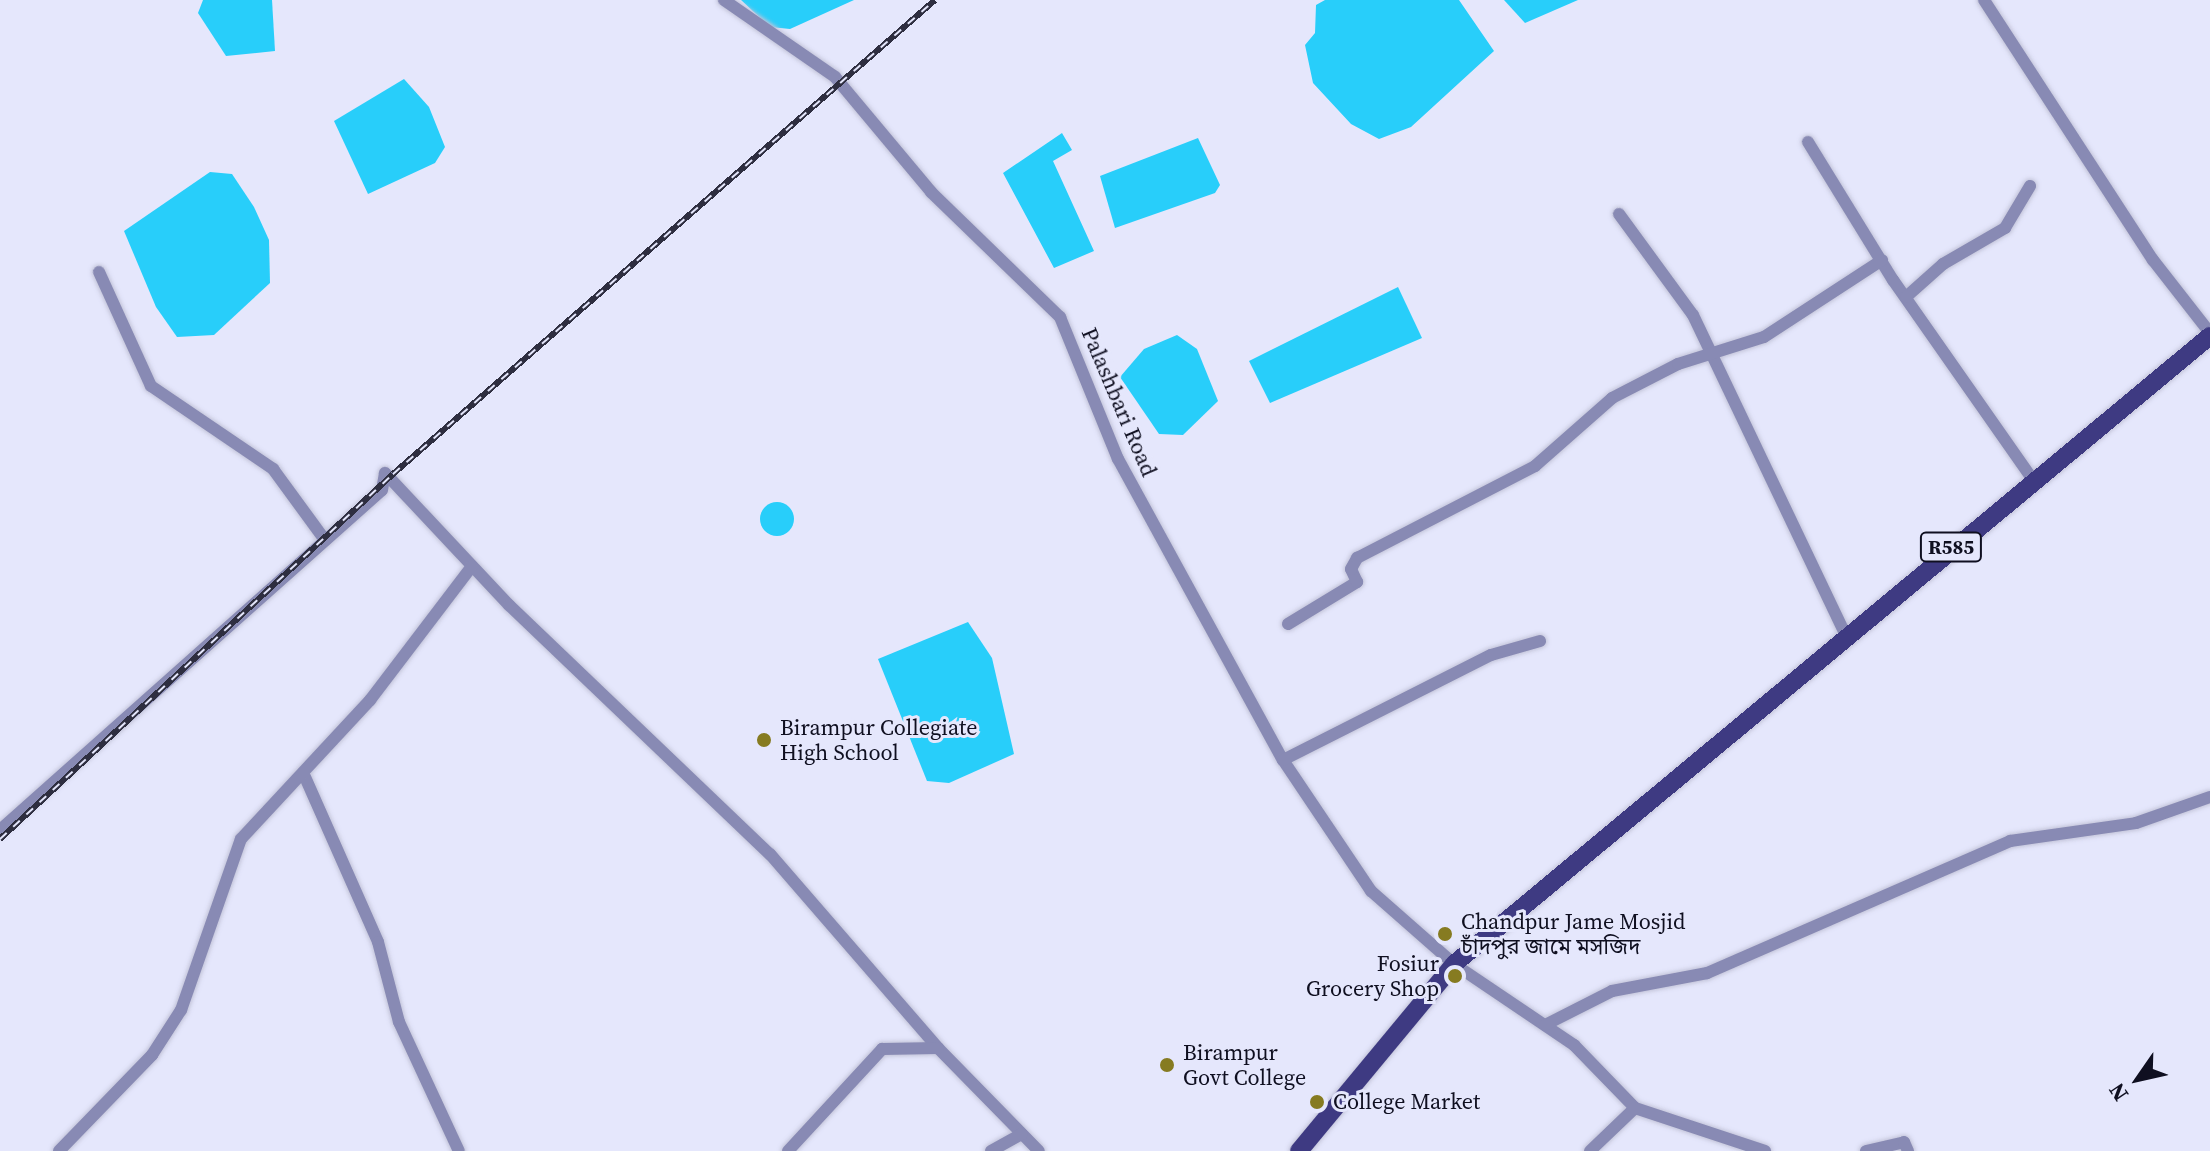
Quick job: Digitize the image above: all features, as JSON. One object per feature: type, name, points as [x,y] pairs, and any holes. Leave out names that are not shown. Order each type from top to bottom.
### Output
[{"type":"main road","name":"R585","points":[[1299,1151],[1454,964],[1845,634],[2210,334]]},
{"type":"street","name":"Palashbari Road","points":[[724,0],[835,77],[931,192],[1060,317],[1118,459],[1283,760],[1371,891],[1454,964],[1545,1025],[1635,1108]]},
{"type":"street","points":[[1987,1],[2153,260],[2210,334]]},
{"type":"street","points":[[1808,142],[1906,297],[2033,480]]},
{"type":"street","points":[[1906,297],[1943,264],[2005,228],[2030,186]]},
{"type":"street","points":[[1619,214],[1679,290],[1845,634]]},
{"type":"street","points":[[1288,624],[1357,582],[1351,569],[1357,558],[1535,466],[1612,398],[1709,355],[1764,337],[1882,260]]},
{"type":"street","points":[[99,272],[151,386],[273,469],[325,540]]},
{"type":"street","points":[[0,830],[382,490],[385,473],[472,566],[770,854],[853,941],[938,1048],[1039,1151]]},
{"type":"street","points":[[59,1151],[152,1055],[181,1010],[241,839],[305,777],[472,566]]},
{"type":"street","points":[[1283,760],[1491,655],[1540,641]]},
{"type":"street","points":[[305,777],[378,942],[399,1022],[459,1151]]},
{"type":"street","points":[[1545,1025],[1612,991],[1707,973],[2010,841],[2136,823],[2210,797]]},
{"type":"street","points":[[788,1151],[882,1049],[938,1048]]},
{"type":"street","points":[[1590,1151],[1635,1108],[1765,1151]]},
{"type":"street","points":[[991,1151],[1022,1134]]},
{"type":"street","points":[[1866,1151],[1904,1142],[1908,1151]]},
{"type":"water","points":[[203,0],[272,0],[275,51],[226,56],[198,13]]},
{"type":"water","points":[[741,0],[854,0],[790,29],[770,27]]},
{"type":"water","points":[[1325,0],[1459,0],[1494,51],[1411,127],[1379,139],[1351,124],[1313,83],[1305,45],[1315,33],[1316,5]]},
{"type":"water","points":[[1504,0],[1578,0],[1525,23]]},
{"type":"water","points":[[404,79],[429,107],[445,147],[435,163],[368,194],[334,121]]},
{"type":"water","points":[[1062,133],[1072,150],[1053,161],[1094,251],[1054,268],[1003,173]]},
{"type":"water","points":[[1198,138],[1220,185],[1215,193],[1115,228],[1100,176]]},
{"type":"water","points":[[210,172],[232,174],[254,207],[269,240],[270,283],[214,335],[177,337],[156,307],[124,231]]},
{"type":"water","points":[[1398,287],[1422,338],[1270,403],[1249,361]]},
{"type":"water","points":[[1177,335],[1197,349],[1218,401],[1183,435],[1159,434],[1120,377],[1144,349]]},
{"type":"water","points":[[777,502],[789,507],[794,519],[789,531],[777,536],[765,531],[760,519],[765,507]]},
{"type":"water","points":[[968,622],[992,658],[1014,754],[949,783],[927,781],[878,659]]},
{"type":"railway","points":[[0,839],[393,474],[935,0]]},
{"type":"place","name":"Birampur Collegiate High School","points":[[764,740]]},
{"type":"place","name":"Chandpur Jame Mosjid চাঁদপুর জামে মসজিদ","points":[[1445,934]]},
{"type":"place","name":"Fosiur Grocery Shop","points":[[1455,976]]},
{"type":"place","name":"Birampur Govt College","points":[[1167,1065]]},
{"type":"place","name":"College Market","points":[[1317,1102]]}]
